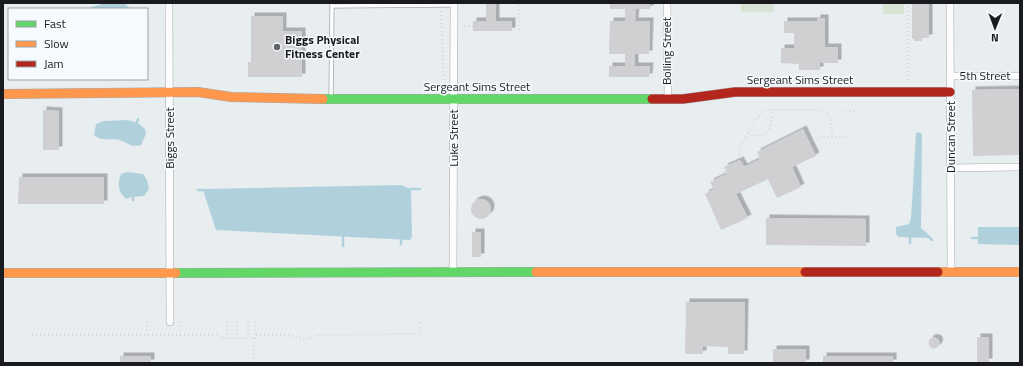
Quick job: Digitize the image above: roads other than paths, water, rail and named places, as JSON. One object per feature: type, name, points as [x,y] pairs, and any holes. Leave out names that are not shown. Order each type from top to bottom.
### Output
[{"type":"street","name":"Biggs Street","points":[[169,3],[170,322]]},
{"type":"street","name":"Bolling Street","points":[[667,3],[668,99]]},
{"type":"street","name":"Duncan Street","points":[[950,3],[951,272]]},
{"type":"street","name":"Luke Street","points":[[453,273],[454,4]]},
{"type":"street","name":"5th Street","points":[[950,76],[1020,76]]},
{"type":"street","name":"Sergeant Sims Street","points":[[3,94],[198,92],[249,99],[668,99],[702,97],[735,92],[950,92]]},
{"type":"street","points":[[951,168],[1020,167]]},
{"type":"street","points":[[3,273],[1020,272]]},
{"type":"lane","points":[[331,99],[332,4],[454,4]]},
{"type":"water","points":[[105,3],[124,3],[130,8],[90,8]]},
{"type":"water","points":[[128,120],[138,123],[145,129],[146,134],[141,145],[132,145],[116,139],[103,139],[94,135],[96,124],[104,121]]},
{"type":"water","points":[[917,132],[922,134],[921,228],[930,236],[928,238],[899,237],[896,234],[896,227],[909,224],[911,219]]},
{"type":"water","points":[[127,172],[143,174],[147,180],[149,189],[144,196],[126,199],[121,193],[119,185],[121,174]]},
{"type":"water","points":[[401,185],[411,189],[412,237],[410,240],[216,230],[203,190],[204,189]]},
{"type":"water","points":[[978,227],[1020,227],[1020,245],[978,244]]},
{"type":"waterway","points":[[411,189],[420,189]]},
{"type":"waterway","points":[[198,190],[203,190]]},
{"type":"waterway","points":[[343,236],[343,246]]},
{"type":"waterway","points":[[910,237],[910,243]]},
{"type":"waterway","points":[[929,237],[932,240]]},
{"type":"waterway","points":[[972,238],[978,238]]},
{"type":"waterway","points":[[401,239],[401,244]]},
{"type":"place","name":"Biggs Physical Fitness Center","points":[[277,47]]}]
